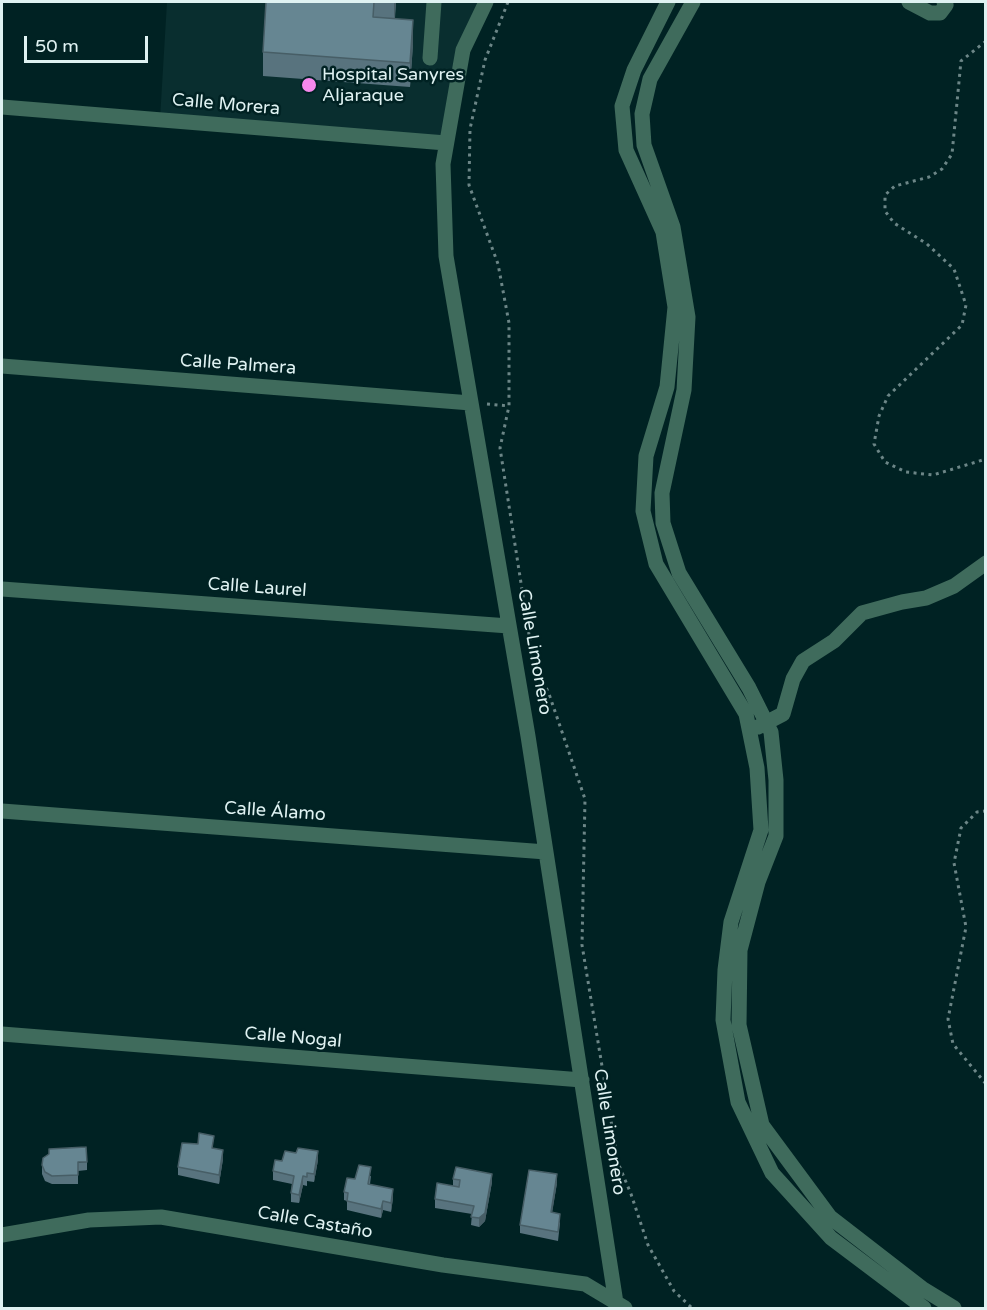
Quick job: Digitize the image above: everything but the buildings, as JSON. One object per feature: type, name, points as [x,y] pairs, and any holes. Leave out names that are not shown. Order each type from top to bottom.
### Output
[{"type":"street","points":[[430,58],[434,2]]},
{"type":"street","name":"Calle Limonero","points":[[486,2],[463,50],[443,164],[446,256],[621,1306]]},
{"type":"street","points":[[668,2],[634,70],[622,106],[626,150],[663,232],[675,307],[667,387],[646,456],[643,511],[656,564],[747,714],[757,768],[761,830],[731,922],[725,969],[723,1020],[738,1102],[772,1173],[831,1238],[924,1308]]},
{"type":"street","points":[[693,2],[650,79],[642,114],[644,145],[672,227],[688,317],[684,390],[662,493],[663,523],[679,573],[749,688],[771,732],[776,780],[776,836],[758,882],[740,950],[739,1025],[762,1125],[830,1217],[923,1289],[954,1308]]},
{"type":"street","points":[[909,2],[930,13],[940,14],[946,4],[944,2]]},
{"type":"street","name":"Calle Morera","points":[[2,107],[447,142]]},
{"type":"street","name":"Calle Palmera","points":[[2,366],[471,403]]},
{"type":"street","points":[[750,730],[767,725],[783,714],[793,679],[803,661],[834,641],[862,613],[926,598],[954,586],[986,563]]},
{"type":"street","name":"Calle Laurel","points":[[2,589],[509,626]]},
{"type":"street","name":"Calle Álamo","points":[[2,811],[546,852]]},
{"type":"street","name":"Calle Nogal","points":[[2,1034],[582,1080]]},
{"type":"street","name":"Calle Castaño","points":[[2,1235],[90,1220],[161,1217],[443,1265],[585,1284],[621,1306]]},
{"type":"path","points":[[508,2],[485,60],[470,129],[469,185],[498,264],[509,323],[509,406],[500,448],[532,654],[549,694],[585,799],[582,945],[618,1163],[648,1245],[674,1291],[692,1308]]},
{"type":"path","points":[[986,41],[962,61],[952,154],[942,169],[929,177],[895,186],[885,195],[885,211],[894,223],[927,244],[954,269],[966,305],[962,325],[888,396],[879,416],[874,444],[885,462],[906,472],[933,475],[986,459]]},
{"type":"path","points":[[471,403],[509,406]]},
{"type":"path","points":[[986,811],[977,812],[961,828],[954,863],[966,927],[948,1019],[953,1044],[986,1084]]},
{"type":"shaded area","name":"Hospital Sanyres Aljaraque","points":[[167,2],[486,2],[463,50],[446,143],[160,119]]},
{"type":"place","name":"Hospital Sanyres Aljaraque","points":[[309,85]]}]
